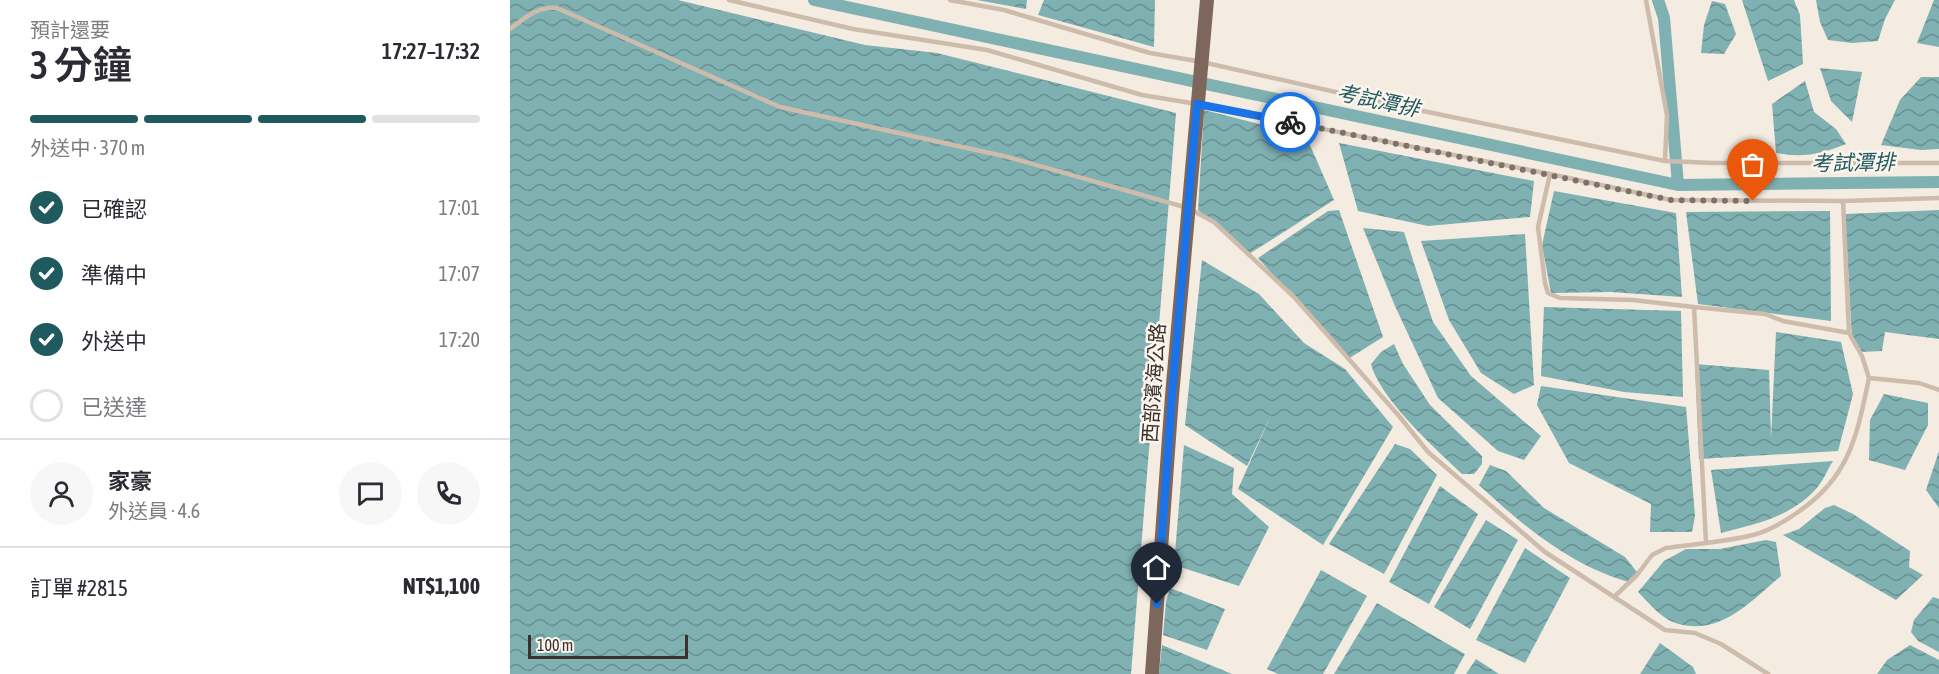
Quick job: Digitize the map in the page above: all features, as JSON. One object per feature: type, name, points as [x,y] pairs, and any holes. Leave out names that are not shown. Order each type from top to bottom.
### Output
[{"type":"main road","points":[[1202,65],[1207,0]]},
{"type":"main road","name":"西部濱海公路","points":[[1152,674],[1188,208],[1202,65]]},
{"type":"lane","points":[[729,0],[853,29],[987,50],[1142,95],[1198,100],[1671,200],[1843,201],[1939,198]]},
{"type":"lane","points":[[950,0],[1004,10],[1150,53],[1202,65],[1665,160],[1713,163],[1939,163]]},
{"type":"lane","points":[[1646,0],[1667,115],[1665,160]]},
{"type":"lane","points":[[510,29],[535,11],[546,7],[557,8],[780,107],[1008,157],[1188,208],[1214,222],[1294,297],[1428,452],[1545,552],[1665,630],[1695,633],[1721,644],[1768,674]]},
{"type":"lane","points":[[1550,174],[1538,227],[1548,293],[1560,298],[1633,300],[1765,314],[1783,321],[1849,333]]},
{"type":"lane","points":[[1615,596],[1637,575],[1652,555],[1666,548],[1754,535],[1781,524],[1815,501],[1837,477],[1852,447],[1869,378],[1862,356],[1849,333],[1843,201]]},
{"type":"lane","points":[[1694,307],[1706,543]]},
{"type":"lane","points":[[1869,378],[1919,383],[1939,390]]},
{"type":"water","points":[[510,0],[678,0],[865,45],[937,53],[1176,113],[1131,674],[510,674]]},
{"type":"water","points":[[977,0],[1027,0],[1026,9]]},
{"type":"water","points":[[1044,0],[1155,0],[1154,47],[1038,15]]},
{"type":"water","points":[[1742,0],[1794,0],[1800,15],[1803,64],[1768,81]]},
{"type":"water","points":[[1816,0],[1895,0],[1885,19],[1878,41],[1852,43],[1828,40],[1820,22]]},
{"type":"water","points":[[1934,0],[1939,0],[1939,47],[1917,43]]},
{"type":"water","points":[[1712,1],[1725,4],[1736,34],[1724,54],[1701,53],[1704,25]]},
{"type":"water","points":[[1820,68],[1862,72],[1852,122],[1831,101]]},
{"type":"water","points":[[1921,77],[1939,77],[1939,149],[1921,150],[1881,145],[1900,100]]},
{"type":"water","points":[[1805,81],[1814,112],[1836,129],[1846,144],[1811,154],[1776,153],[1772,104]]},
{"type":"water","points":[[1204,110],[1306,136],[1334,200],[1249,254],[1198,210]]},
{"type":"water","points":[[1339,143],[1534,181],[1530,217],[1428,226],[1358,211]]},
{"type":"water","points":[[1554,191],[1676,213],[1682,297],[1611,292],[1551,293],[1542,245]]},
{"type":"water","points":[[1339,210],[1383,337],[1348,359],[1258,258],[1328,211]]},
{"type":"water","points":[[1939,210],[1939,339],[1885,332],[1882,351],[1859,352],[1852,339],[1845,214]]},
{"type":"water","points":[[1830,211],[1831,321],[1698,304],[1686,212]]},
{"type":"water","points":[[1363,228],[1404,232],[1433,322],[1471,376],[1541,436],[1524,460],[1498,451],[1438,398],[1395,306]]},
{"type":"water","points":[[1525,234],[1534,385],[1514,394],[1481,373],[1449,320],[1421,241]]},
{"type":"water","points":[[1202,260],[1259,294],[1304,343],[1345,369],[1393,427],[1323,545],[1238,489],[1272,413],[1247,466],[1185,425]]},
{"type":"water","points":[[1544,307],[1681,311],[1683,397],[1624,392],[1541,376]]},
{"type":"water","points":[[1776,332],[1841,342],[1853,394],[1838,451],[1699,459],[1695,364],[1769,370],[1771,439]]},
{"type":"water","points":[[1394,344],[1403,364],[1430,405],[1482,456],[1482,464],[1474,474],[1462,474],[1424,437],[1397,408],[1376,378],[1371,364],[1381,352]]},
{"type":"water","points":[[1541,386],[1686,407],[1695,516],[1692,532],[1650,532],[1651,504],[1569,463],[1537,405]]},
{"type":"water","points":[[1884,394],[1928,403],[1928,425],[1905,470],[1869,460],[1870,420]]},
{"type":"water","points":[[1395,444],[1410,449],[1437,475],[1384,574],[1329,544]]},
{"type":"water","points":[[1184,445],[1234,468],[1232,494],[1269,527],[1239,586],[1174,565]]},
{"type":"water","points":[[1939,451],[1939,508],[1926,490]]},
{"type":"water","points":[[1833,461],[1818,487],[1795,507],[1772,518],[1721,533],[1711,470]]},
{"type":"water","points":[[1490,465],[1506,471],[1544,508],[1625,557],[1637,572],[1632,583],[1589,567],[1531,530],[1479,485]]},
{"type":"water","points":[[1440,486],[1478,514],[1429,604],[1389,582]]},
{"type":"water","points":[[1834,505],[1853,514],[1910,551],[1909,567],[1923,575],[1896,600],[1783,535],[1799,529],[1825,508]]},
{"type":"water","points":[[1486,520],[1518,540],[1470,629],[1434,607]]},
{"type":"water","points":[[1766,540],[1776,542],[1781,576],[1745,606],[1719,622],[1704,626],[1689,626],[1673,622],[1659,613],[1638,592],[1664,561],[1686,549],[1720,549]]},
{"type":"water","points":[[1525,548],[1570,578],[1525,663],[1476,640]]},
{"type":"water","points":[[1321,570],[1367,596],[1323,674],[1278,674],[1267,669]]},
{"type":"water","points":[[1170,588],[1225,609],[1207,650],[1163,635],[1166,602]]},
{"type":"water","points":[[1933,597],[1939,599],[1939,652],[1918,641],[1911,632],[1914,620]]},
{"type":"water","points":[[1377,603],[1465,654],[1454,674],[1334,674]]},
{"type":"water","points":[[1660,643],[1693,667],[1696,674],[1640,674]]},
{"type":"water","points":[[1162,645],[1232,674],[1159,674]]},
{"type":"water","points":[[1910,645],[1939,660],[1939,674],[1877,674],[1887,660]]},
{"type":"water","points":[[1476,659],[1499,674],[1466,674]]},
{"type":"waterway","name":"考試潭排","points":[[814,0],[1678,185],[1939,182]]},
{"type":"waterway","points":[[1658,0],[1664,18],[1678,185]]},
{"type":"way so far","points":[[1290,122],[1671,200],[1753,201]]},
{"type":"route","points":[[1157,604],[1197,104],[1290,122]]}]
